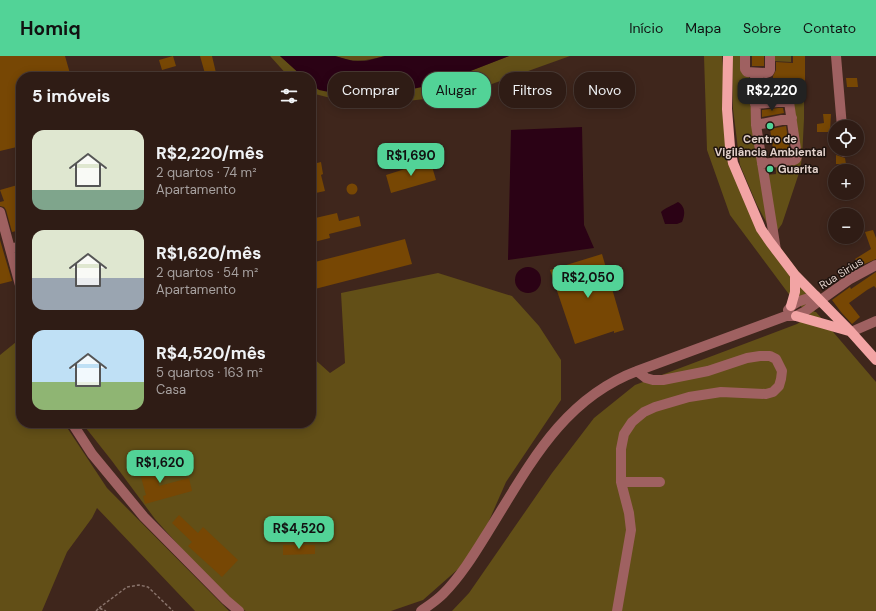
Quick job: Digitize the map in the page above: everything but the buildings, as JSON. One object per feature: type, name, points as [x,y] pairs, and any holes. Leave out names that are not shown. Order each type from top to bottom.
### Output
[{"type":"main road","points":[[728,56],[730,147],[734,163],[761,229],[795,275],[876,360]]},
{"type":"main road","points":[[791,306],[795,292],[795,275]]},
{"type":"main road","points":[[791,316],[850,331]]},
{"type":"street","points":[[745,56],[746,71],[755,73],[769,72],[770,56]]},
{"type":"street","points":[[836,56],[841,120]]},
{"type":"street","points":[[755,73],[756,125],[776,250]]},
{"type":"street","points":[[755,104],[789,102],[792,118],[796,159],[762,164]]},
{"type":"street","points":[[756,125],[792,118]]},
{"type":"street","points":[[0,212],[16,271]]},
{"type":"street","points":[[10,249],[16,247]]},
{"type":"street","name":"Rua Sirius","points":[[818,298],[876,266]]},
{"type":"street","points":[[791,316],[791,306],[807,298],[818,298]]},
{"type":"street","points":[[421,611],[443,595],[465,569],[521,478],[546,441],[572,411],[598,390],[620,377],[811,308],[818,298]]},
{"type":"street","points":[[850,331],[876,321]]},
{"type":"street","points":[[617,611],[631,530],[629,513],[621,482],[621,449],[624,434],[632,422],[644,412],[655,407],[689,397],[722,392],[754,394],[773,392],[779,386],[782,371],[776,359],[770,356],[760,356],[747,358],[708,371],[663,380],[646,378],[637,371]]},
{"type":"street","points":[[75,428],[92,454],[144,517],[226,600],[239,611]]},
{"type":"street","points":[[621,482],[660,482]]},
{"type":"path","points":[[96,611],[127,587],[139,585],[148,587],[173,611]]},
{"type":"path","points":[[99,608],[106,611]]},
{"type":"shaded area","points":[[270,56],[280,56],[298,72],[284,72]]},
{"type":"shaded area","points":[[280,56],[335,56],[353,61],[366,61],[385,56],[509,56],[468,72],[422,72],[422,87],[414,89],[414,72],[328,72],[328,92],[316,88],[316,72],[298,72]]},
{"type":"shaded area","points":[[335,56],[385,56],[372,59],[348,60]]},
{"type":"shaded area","points":[[509,56],[570,56],[525,72],[499,72],[499,81],[491,84],[491,72],[468,72]]},
{"type":"shaded area","points":[[704,56],[722,56],[730,147],[755,214],[820,300],[814,312],[816,312],[876,382],[876,611],[452,611],[469,593],[552,473],[594,418],[635,385],[797,324],[810,315],[791,297],[730,215],[707,150]]},
{"type":"shaded area","points":[[732,56],[742,56],[749,74],[752,121],[770,229],[757,205],[740,165],[733,109]]},
{"type":"shaded area","points":[[773,56],[791,56],[791,62],[773,61]]},
{"type":"shaded area","points":[[316,83],[328,83],[328,97],[316,94]]},
{"type":"shaded area","points":[[414,84],[422,84],[422,99],[414,100]]},
{"type":"shaded area","points":[[804,90],[804,119],[800,170],[782,224],[777,231],[767,175],[776,174],[776,165],[796,163],[791,100],[760,103],[760,92]]},
{"type":"shaded area","points":[[582,127],[584,225],[594,248],[508,260],[511,130]]},
{"type":"shaded area","points":[[678,202],[684,209],[684,217],[682,222],[677,224],[665,224],[661,212]]},
{"type":"shaded area","points":[[528,267],[538,270],[541,280],[538,290],[528,293],[518,290],[515,280],[518,270]]},
{"type":"shaded area","points":[[438,273],[512,296],[539,326],[561,360],[561,400],[506,482],[474,555],[423,600],[391,611],[246,611],[233,606],[155,519],[86,428],[316,428],[316,360],[330,373],[345,363],[341,293]]},
{"type":"shaded area","points":[[16,342],[16,428],[67,428],[107,488],[229,611],[195,611],[97,508],[92,518],[67,552],[42,611],[0,611],[0,355]]},
{"type":"place","name":"Centro de Vigilância Ambiental","points":[[770,126]]},
{"type":"place","name":"Guarita","points":[[770,169]]}]
